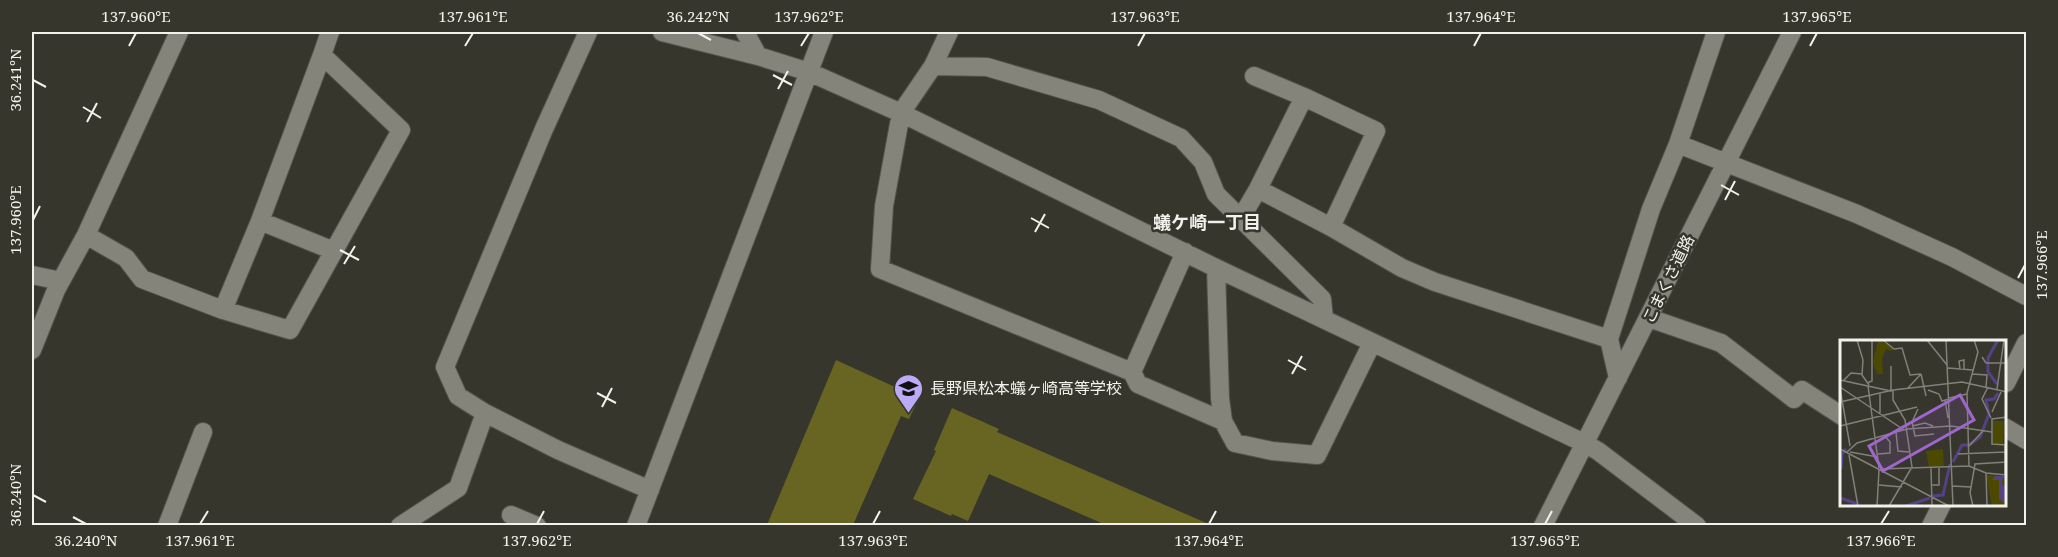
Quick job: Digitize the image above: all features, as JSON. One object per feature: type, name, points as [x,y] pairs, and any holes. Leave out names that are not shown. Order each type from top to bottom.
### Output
[{"type":"street","points":[[32,350],[61,281],[86,235],[179,32]]},
{"type":"street","points":[[223,310],[260,221],[330,32]]},
{"type":"street","points":[[588,32],[544,129],[445,367],[458,396],[485,413],[558,450],[650,490]]},
{"type":"street","points":[[662,32],[758,56],[809,72],[901,113],[1216,268],[1584,443],[1697,525]]},
{"type":"street","points":[[745,32],[758,56]]},
{"type":"street","points":[[636,525],[824,32]]},
{"type":"street","points":[[949,32],[933,66],[901,113],[884,206],[880,269],[1132,372],[1138,384],[1223,421]]},
{"type":"street","points":[[1618,378],[1609,339],[1650,209],[1678,144],[1716,32]]},
{"type":"street","name":"こまくさ道路","points":[[1543,525],[1792,32]]},
{"type":"street","points":[[86,235],[126,258],[142,279],[223,310],[290,330],[401,130],[322,55]]},
{"type":"street","points":[[933,66],[987,67],[1099,100],[1181,138],[1203,162],[1216,194],[1322,298],[1324,319]]},
{"type":"street","points":[[1254,76],[1376,131],[1331,226]]},
{"type":"street","points":[[1241,218],[1304,98]]},
{"type":"street","points":[[1678,144],[1857,214],[1952,257],[2026,296]]},
{"type":"street","points":[[1258,189],[1331,226],[1402,268],[1435,282],[1609,339]]},
{"type":"street","points":[[260,221],[334,251]]},
{"type":"street","points":[[1132,372],[1185,252]]},
{"type":"street","points":[[1216,268],[1220,398],[1223,421],[1235,442],[1272,451],[1317,455],[1372,343]]},
{"type":"street","points":[[32,275],[61,281]]},
{"type":"street","points":[[1649,318],[1721,343],[1794,399],[1802,390],[1840,415]]},
{"type":"street","points":[[2007,381],[2026,343]]},
{"type":"street","points":[[400,525],[458,488],[485,413]]},
{"type":"street","points":[[2007,429],[2026,440]]},
{"type":"street","points":[[167,525],[203,432]]},
{"type":"street","points":[[1931,525],[1941,506]]},
{"type":"street","points":[[511,515],[537,525]]},
{"type":"building","points":[[836,360],[919,398],[909,419],[901,416],[853,525],[767,525]]},
{"type":"building","points":[[952,408],[999,429],[997,432],[1211,525],[1106,525],[989,474],[968,521],[913,499],[936,451],[934,450]]},
{"type":"place","name":"長野県松本蟻ヶ崎高等学校","points":[[909,414]]},
{"type":"district","name":"蟻ケ崎一丁目","points":[[1207,223]]}]
